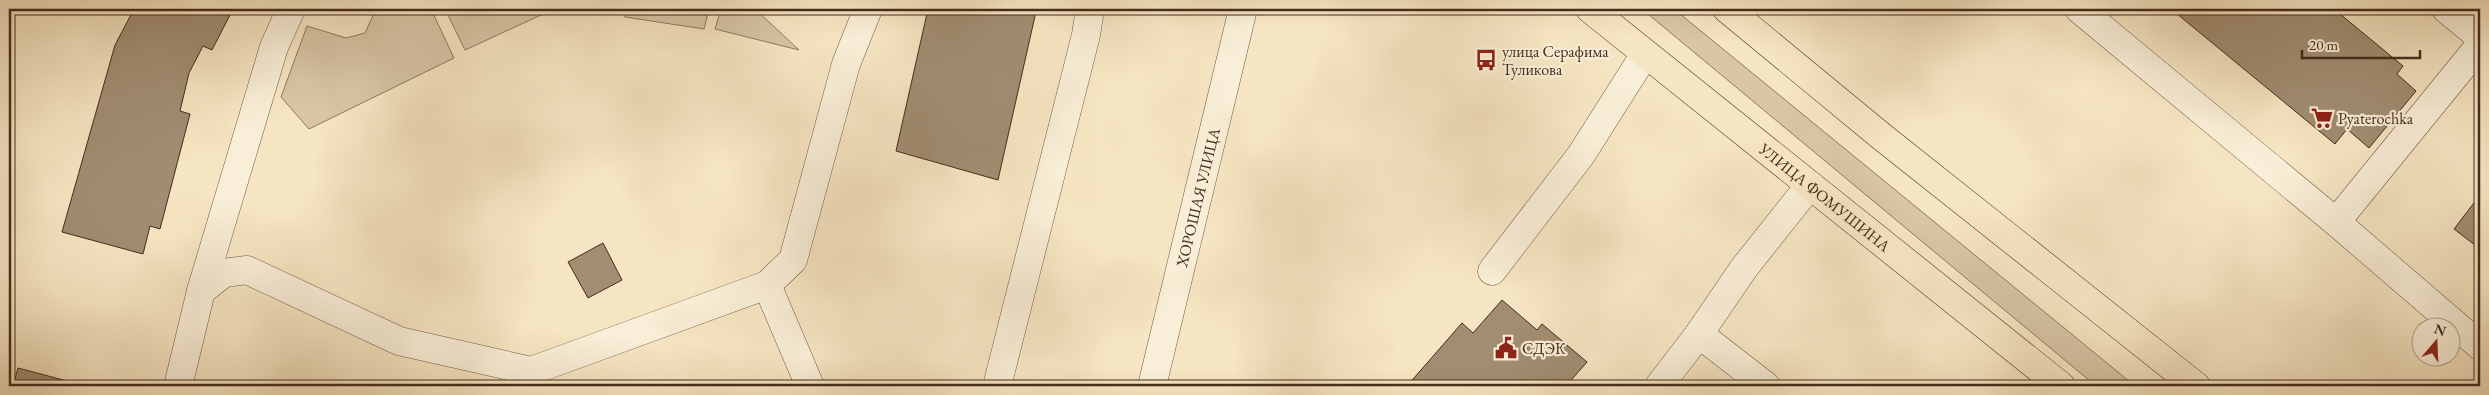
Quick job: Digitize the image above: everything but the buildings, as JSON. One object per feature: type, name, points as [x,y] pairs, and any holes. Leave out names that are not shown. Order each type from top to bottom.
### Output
[{"type":"main road","name":"УЛИЦА ФОМУШИНА","points":[[1590,9],[2060,386]]},
{"type":"main road","points":[[1727,9],[1881,136],[2196,386]]},
{"type":"street","points":[[178,386],[202,291],[274,47],[292,9]]},
{"type":"street","points":[[500,386],[531,372],[767,285],[793,260],[846,64],[868,9]]},
{"type":"street","points":[[997,386],[1086,35],[1090,9]]},
{"type":"street","name":"ХОРОШАЯ УЛИЦА","points":[[1152,386],[1243,9]]},
{"type":"street","points":[[2079,9],[2336,222],[2480,346]]},
{"type":"street","points":[[2446,9],[2480,37]]},
{"type":"street","points":[[2336,222],[2480,44]]},
{"type":"street","points":[[1492,271],[1582,155],[1645,54]]},
{"type":"street","points":[[1660,386],[1699,334],[1744,268],[1810,185]]},
{"type":"street","points":[[202,291],[224,273],[248,270],[399,341],[531,372]]},
{"type":"street","points":[[767,285],[810,386]]},
{"type":"street","points":[[1699,334],[1766,386]]},
{"type":"shaded area","points":[[376,9],[431,9],[454,58],[309,129],[281,97],[307,26],[346,38],[365,33]]},
{"type":"shaded area","points":[[445,9],[554,9],[465,50]]},
{"type":"shaded area","points":[[621,9],[709,9],[704,29],[625,17]]},
{"type":"shaded area","points":[[721,9],[755,9],[799,50],[715,29]]},
{"type":"shaded area","points":[[1642,9],[1674,9],[2135,386],[2096,386]]},
{"type":"place","name":"улица Серафима Туликова","points":[[1486,60]]},
{"type":"place","name":"Pyaterochka","points":[[2322,118]]},
{"type":"place","name":"СДЭК","points":[[1506,348]]}]
